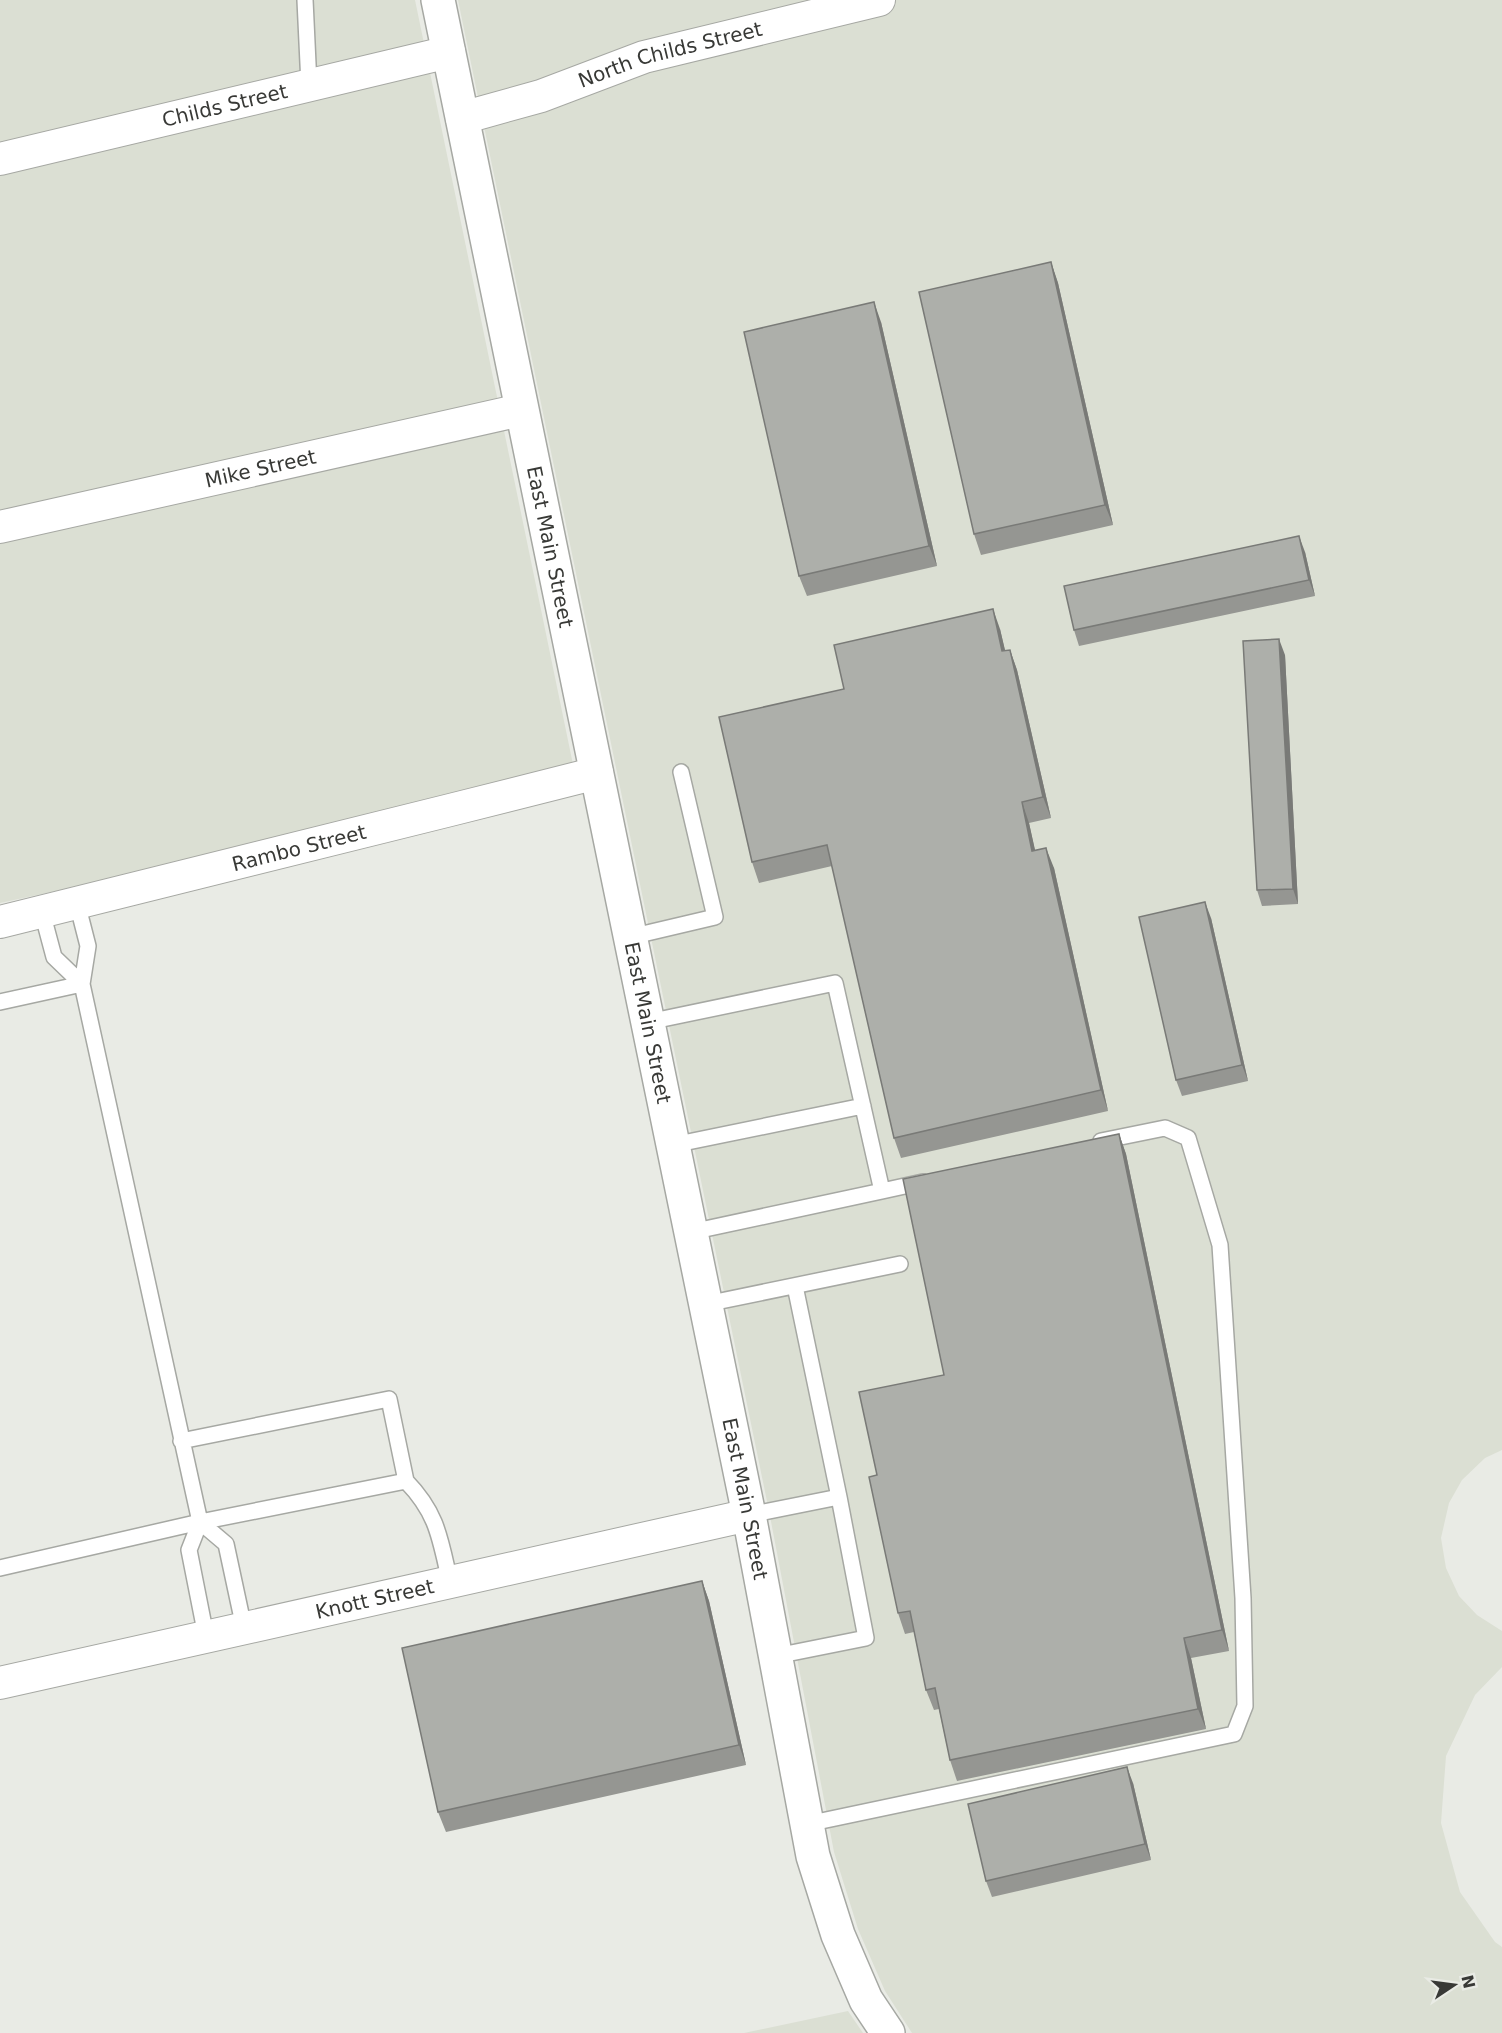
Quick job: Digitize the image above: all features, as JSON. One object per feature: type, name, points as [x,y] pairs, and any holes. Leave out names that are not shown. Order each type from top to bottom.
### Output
[{"type":"main road","name":"East Main Street","points":[[438,0],[749,1515],[813,1856],[838,1935],[866,2000],[888,2033]]},
{"type":"street","name":"North Childs Street","points":[[462,118],[541,96],[644,57],[879,0]]},
{"type":"street","name":"Childs Street","points":[[0,156],[448,52]]},
{"type":"street","name":"Mike Street","points":[[0,527],[521,410]]},
{"type":"street","name":"Rambo Street","points":[[0,922],[248,862],[597,773]]},
{"type":"street","name":"Knott Street","points":[[0,1683],[749,1515]]},
{"type":"lane","points":[[305,0],[309,85]]},
{"type":"lane","points":[[630,938],[716,917],[681,772]]},
{"type":"lane","points":[[77,903],[88,946],[82,984],[200,1522],[189,1550],[206,1636]]},
{"type":"lane","points":[[42,912],[54,957],[82,984]]},
{"type":"lane","points":[[648,1022],[836,983],[882,1191]]},
{"type":"lane","points":[[0,1002],[82,984]]},
{"type":"lane","points":[[673,1145],[863,1106]]},
{"type":"lane","points":[[807,1824],[1234,1734],[1245,1706],[1243,1598],[1220,1245],[1188,1138],[1166,1128],[1081,1145]]},
{"type":"lane","points":[[691,1232],[932,1179]]},
{"type":"lane","points":[[706,1305],[900,1264]]},
{"type":"lane","points":[[776,1656],[866,1638],[795,1286]]},
{"type":"lane","points":[[181,1441],[389,1399],[406,1481],[421,1496],[437,1525],[450,1582]]},
{"type":"lane","points":[[0,1568],[200,1522],[406,1481]]},
{"type":"lane","points":[[749,1515],[839,1497]]},
{"type":"lane","points":[[200,1522],[226,1544],[244,1628]]},
{"type":"shaded area","points":[[0,0],[415,0],[576,779],[0,903]]},
{"type":"shaded area","points":[[458,0],[1502,0],[1502,1450],[1485,1458],[1462,1480],[1449,1503],[1441,1538],[1446,1568],[1459,1596],[1477,1615],[1502,1631],[1502,1667],[1475,1695],[1446,1756],[1441,1823],[1460,1892],[1495,1942],[1502,1947],[1502,2033],[912,2033],[885,1991],[858,1929],[834,1852],[769,1511]]},
{"type":"shaded area","points":[[848,2011],[863,2033],[744,2033]]},
{"type":"building","points":[[1051,262],[1105,505],[974,534],[919,292]]},
{"type":"building","points":[[874,302],[929,546],[799,576],[744,332]]},
{"type":"building","points":[[1299,536],[1309,580],[1074,630],[1064,586]]},
{"type":"building","points":[[993,609],[1002,651],[1010,650],[1043,797],[1022,802],[1032,851],[1046,848],[1101,1090],[894,1138],[827,845],[752,862],[719,717],[844,689],[834,645]]},
{"type":"building","points":[[1279,639],[1293,889],[1257,890],[1243,641]]},
{"type":"building","points":[[1205,902],[1242,1065],[1176,1080],[1139,917]]},
{"type":"building","points":[[1119,1134],[1222,1630],[1184,1638],[1198,1709],[950,1760],[935,1688],[926,1690],[910,1611],[898,1613],[869,1477],[877,1475],[859,1392],[944,1375],[903,1179]]},
{"type":"building","points":[[702,1581],[739,1745],[438,1812],[402,1648]]},
{"type":"building","points":[[1127,1767],[1145,1844],[986,1881],[968,1804]]}]
